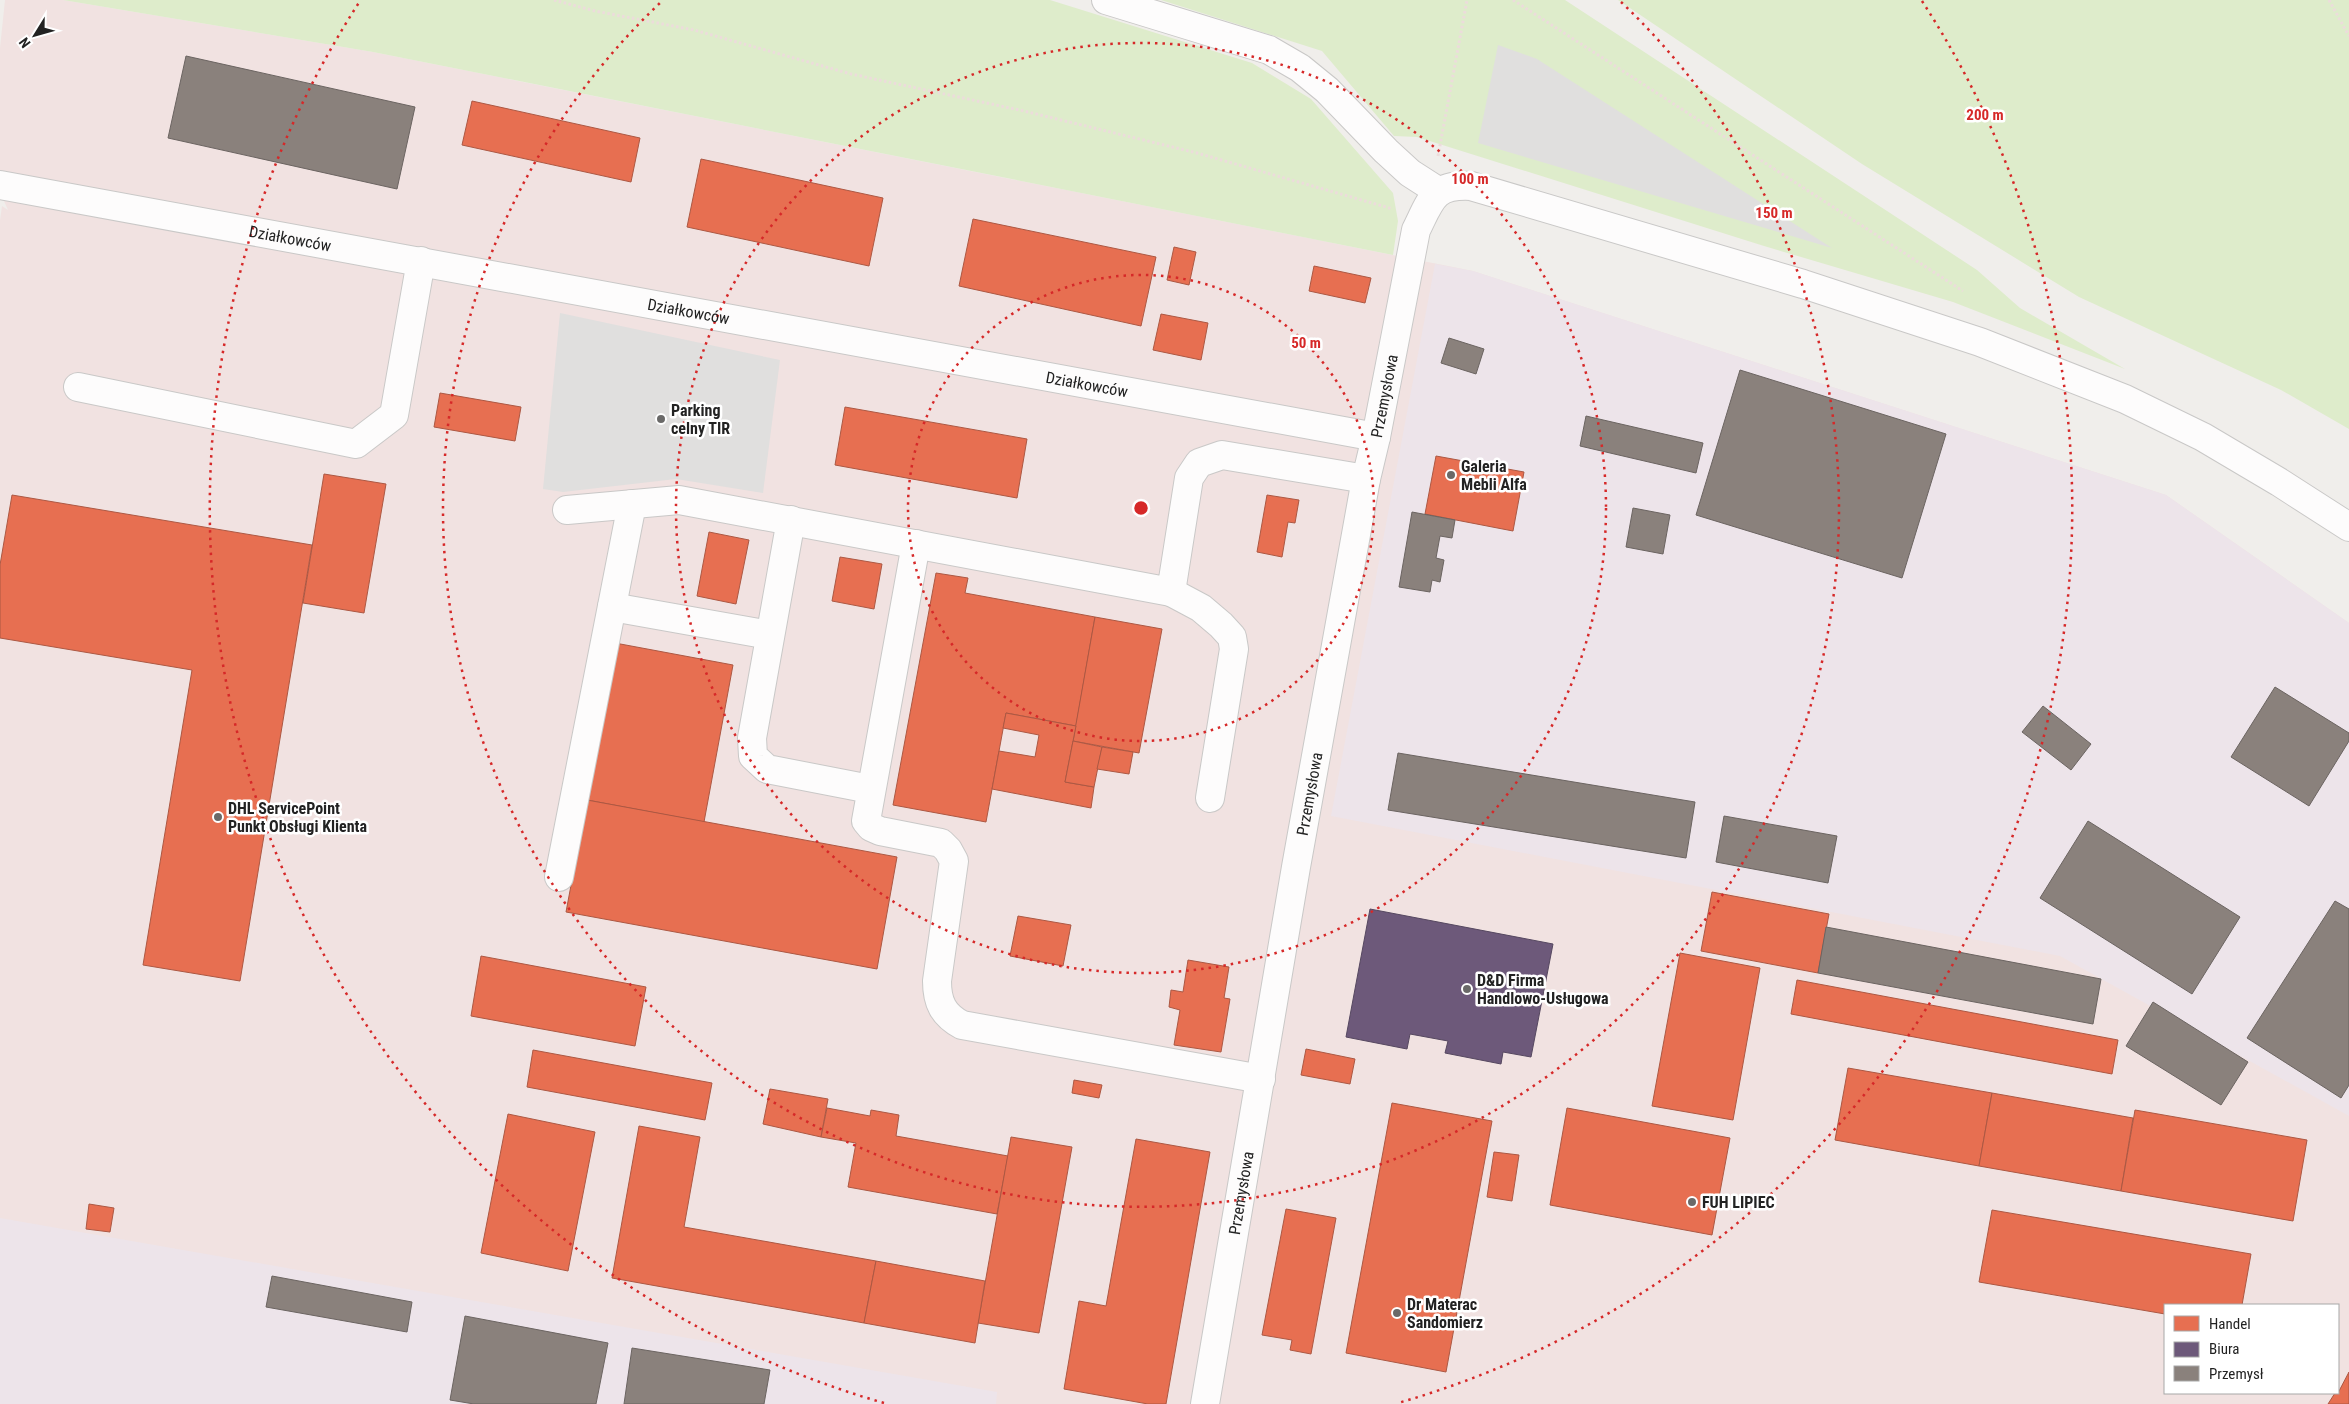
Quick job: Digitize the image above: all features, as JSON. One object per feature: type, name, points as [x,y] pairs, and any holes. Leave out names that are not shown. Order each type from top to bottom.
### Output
[{"type":"street","points":[[1106,0],[1269,50],[1300,68],[1327,90],[1386,151],[1410,172],[1438,191],[1452,185],[1471,186],[1803,284],[1980,342],[2125,399],[2203,437],[2279,482],[2349,527]]},
{"type":"street","name":"Działkowców","points":[[0,185],[1376,437]]},
{"type":"street","name":"Przemysłowa","points":[[1206,1404],[1366,479],[1376,437],[1416,230],[1429,200],[1438,191]]},
{"type":"street","points":[[78,387],[356,444],[394,415],[421,261]]},
{"type":"street","points":[[1171,592],[1189,478],[1199,463],[1222,455],[1366,479]]},
{"type":"street","points":[[567,510],[679,500],[1171,592],[1200,608],[1232,637],[1234,649],[1210,798]]},
{"type":"street","points":[[559,877],[632,504]]},
{"type":"street","points":[[791,520],[752,738],[753,756],[767,769],[870,789]]},
{"type":"street","points":[[916,544],[870,789],[866,821],[871,827],[941,843],[954,860],[937,981],[937,996],[949,1018],[962,1025],[1261,1079]]},
{"type":"street","points":[[612,607],[770,635]]},
{"type":"path","points":[[554,0],[596,11],[694,30],[850,74],[1024,111],[1197,153],[1422,217]]},
{"type":"path","points":[[1438,191],[1438,153],[1467,0]]},
{"type":"path","points":[[1513,0],[1963,291]]},
{"type":"path","points":[[2329,0],[2349,36]]},
{"type":"shaded area","points":[[5,0],[63,0],[373,52],[1473,271],[2166,495],[2349,623],[2349,1404],[0,1404],[0,220],[2,206],[8,210],[0,192],[0,48]]},
{"type":"shaded area","points":[[1498,45],[1537,59],[1832,248],[1478,143]]},
{"type":"shaded area","points":[[1435,264],[1473,271],[2166,495],[2349,623],[2349,1116],[2060,956],[1331,816]]},
{"type":"shaded area","name":"Parking celny TIR","points":[[560,313],[780,360],[763,493],[676,479],[563,492],[543,489]]},
{"type":"shaded area","points":[[0,1218],[997,1392],[996,1404],[0,1404]]},
{"type":"green space","points":[[63,0],[1050,0],[1252,63],[1311,99],[1393,193],[1398,221],[1393,255],[373,52]]},
{"type":"green space","points":[[1161,0],[1565,0],[1977,270],[2020,308],[2125,369],[1953,302],[1764,246],[1417,137],[1394,136],[1322,51]]},
{"type":"green space","points":[[1618,0],[2349,0],[2349,429],[2281,390],[2079,297],[1862,164]]},
{"type":"building: Handel","points":[[472,101],[640,138],[631,182],[462,145]]},
{"type":"building: Handel","points":[[701,159],[883,198],[869,266],[687,227]]},
{"type":"building: Handel","points":[[973,219],[1156,257],[1141,326],[959,286]]},
{"type":"building: Handel","points":[[1174,247],[1196,252],[1189,285],[1167,280]]},
{"type":"building: Handel","points":[[1314,266],[1371,278],[1365,303],[1309,291]]},
{"type":"building: Handel","points":[[1161,314],[1208,323],[1201,360],[1153,350]]},
{"type":"building: Handel","points":[[440,393],[521,407],[515,441],[434,427]]},
{"type":"building: Handel","points":[[845,407],[1027,439],[1017,498],[835,465]]},
{"type":"building: Handel","points":[[1436,456],[1524,472],[1513,531],[1425,514]]},
{"type":"building: Handel","points":[[324,474],[386,484],[364,613],[303,603]]},
{"type":"building: Handel","name":"DHL ServicePoint Punkt Obsługi Klienta","points":[[12,495],[312,545],[240,981],[143,965],[192,670],[0,638],[0,565]]},
{"type":"building: Handel","points":[[1267,495],[1299,500],[1295,523],[1288,522],[1282,557],[1257,552]]},
{"type":"building: Handel","points":[[709,532],[749,540],[736,604],[697,596]]},
{"type":"building: Handel","points":[[840,557],[882,564],[874,609],[832,601]]},
{"type":"building: Handel","points":[[936,573],[968,578],[965,593],[1095,617],[1076,726],[1006,713],[986,822],[893,805]]},
{"type":"building: Handel","points":[[1095,617],[1162,629],[1139,753],[1073,741]]},
{"type":"building: Handel","points":[[615,643],[733,665],[704,822],[587,800]]},
{"type":"building: Handel","points":[[1006,713],[1076,726],[1065,782],[1094,787],[1091,808],[992,789],[999,751],[1035,757],[1039,735],[1003,728]]},
{"type":"building: Handel","points":[[1073,741],[1102,747],[1094,787],[1065,782]]},
{"type":"building: Handel","points":[[1102,747],[1133,752],[1129,774],[1097,769]]},
{"type":"building: Handel","points":[[587,800],[897,857],[877,969],[566,912]]},
{"type":"building: Handel","points":[[1712,892],[1829,914],[1818,973],[1701,951]]},
{"type":"building: Handel","points":[[1018,916],[1071,925],[1063,966],[1010,956]]},
{"type":"building: Handel","points":[[1680,953],[1760,968],[1733,1120],[1652,1106]]},
{"type":"building: Handel","points":[[481,956],[646,987],[635,1046],[471,1016]]},
{"type":"building: Handel","points":[[1188,960],[1229,967],[1224,998],[1230,999],[1221,1052],[1174,1045],[1180,1010],[1169,1007],[1171,990],[1183,992]]},
{"type":"building: Handel","points":[[1797,980],[2118,1040],[2112,1074],[1791,1014]]},
{"type":"building: Handel","points":[[1306,1049],[1355,1059],[1350,1084],[1301,1075]]},
{"type":"building: Handel","points":[[533,1050],[712,1083],[705,1120],[527,1087]]},
{"type":"building: Handel","points":[[1848,1068],[1992,1093],[1979,1166],[1835,1140]]},
{"type":"building: Handel","points":[[1074,1080],[1102,1085],[1099,1098],[1072,1093]]},
{"type":"building: Handel","points":[[770,1089],[828,1099],[821,1137],[763,1124]]},
{"type":"building: Handel","points":[[1992,1093],[2133,1118],[2121,1191],[1979,1166]]},
{"type":"building: Handel","points":[[1392,1103],[1492,1121],[1446,1372],[1346,1353]]},
{"type":"building: Handel","points":[[827,1108],[870,1116],[871,1110],[899,1115],[896,1136],[1008,1156],[997,1214],[848,1187],[856,1143],[821,1137]]},
{"type":"building: Handel","points":[[1567,1108],[1730,1138],[1712,1235],[1550,1205]]},
{"type":"building: Handel","points":[[2135,1110],[2307,1140],[2293,1221],[2121,1191]]},
{"type":"building: Handel","points":[[508,1114],[595,1132],[568,1271],[481,1253]]},
{"type":"building: Handel","points":[[639,1126],[700,1137],[684,1227],[876,1261],[864,1323],[612,1278]]},
{"type":"building: Handel","points":[[1011,1137],[1072,1147],[1039,1333],[978,1323]]},
{"type":"building: Handel","points":[[1136,1139],[1210,1152],[1166,1404],[1148,1404],[1064,1389],[1079,1301],[1106,1306]]},
{"type":"building: Handel","points":[[1494,1152],[1519,1155],[1512,1201],[1487,1197]]},
{"type":"building: Handel","points":[[89,1204],[114,1208],[110,1232],[86,1229]]},
{"type":"building: Handel","points":[[1286,1209],[1336,1218],[1311,1354],[1290,1350],[1292,1340],[1262,1335]]},
{"type":"building: Handel","points":[[1992,1210],[2251,1254],[2242,1304],[2164,1304],[2164,1314],[1979,1282]]},
{"type":"building: Handel","points":[[876,1261],[985,1281],[975,1343],[864,1323]]},
{"type":"building: Handel","points":[[2349,1372],[2349,1404],[2328,1404],[2334,1394],[2339,1394]]},
{"type":"building: Biura","points":[[1370,909],[1553,944],[1531,1057],[1503,1052],[1501,1064],[1445,1053],[1448,1041],[1410,1034],[1407,1049],[1346,1037]]},
{"type":"building: Przemysł","points":[[186,56],[415,107],[397,189],[168,138]]},
{"type":"building: Przemysł","points":[[1449,338],[1484,349],[1476,374],[1441,363]]},
{"type":"building: Przemysł","points":[[1740,370],[1946,434],[1902,578],[1696,515]]},
{"type":"building: Przemysł","points":[[1586,416],[1703,443],[1696,473],[1580,446]]},
{"type":"building: Przemysł","points":[[1633,508],[1670,515],[1663,554],[1626,547]]},
{"type":"building: Przemysł","points":[[1412,512],[1455,520],[1452,538],[1440,536],[1436,558],[1444,560],[1440,582],[1432,580],[1430,592],[1399,587]]},
{"type":"building: Przemysł","points":[[2275,687],[2349,733],[2349,741],[2309,806],[2231,757]]},
{"type":"building: Przemysł","points":[[2043,706],[2091,744],[2071,770],[2022,732]]},
{"type":"building: Przemysł","points":[[1398,753],[1695,802],[1686,858],[1388,810]]},
{"type":"building: Przemysł","points":[[1724,816],[1837,836],[1828,883],[1716,862]]},
{"type":"building: Przemysł","points":[[2088,821],[2240,917],[2192,994],[2040,898]]},
{"type":"building: Przemysł","points":[[2335,901],[2349,909],[2349,1085],[2341,1098],[2247,1038]]},
{"type":"building: Przemysł","points":[[1826,927],[2101,979],[2093,1024],[1818,973]]},
{"type":"building: Przemysł","points":[[2153,1002],[2248,1062],[2221,1105],[2126,1046]]},
{"type":"building: Przemysł","points":[[272,1276],[412,1302],[407,1332],[266,1307]]},
{"type":"building: Przemysł","points":[[465,1316],[608,1343],[596,1404],[474,1404],[450,1400]]},
{"type":"building: Przemysł","points":[[632,1348],[770,1370],[764,1404],[624,1404]]},
{"type":"place","name":"Parking celny TIR","points":[[661,419]]},
{"type":"place","name":"Galeria Mebli Alfa","points":[[1451,475]]},
{"type":"place","name":"DHL ServicePoint Punkt Obsługi Klienta","points":[[218,817]]},
{"type":"place","name":"D&D Firma Handlowo-Usługowa","points":[[1467,989]]},
{"type":"place","name":"FUH LIPIEC","points":[[1692,1202]]},
{"type":"place","name":"Dr Materac Sandomierz","points":[[1397,1313]]}]
